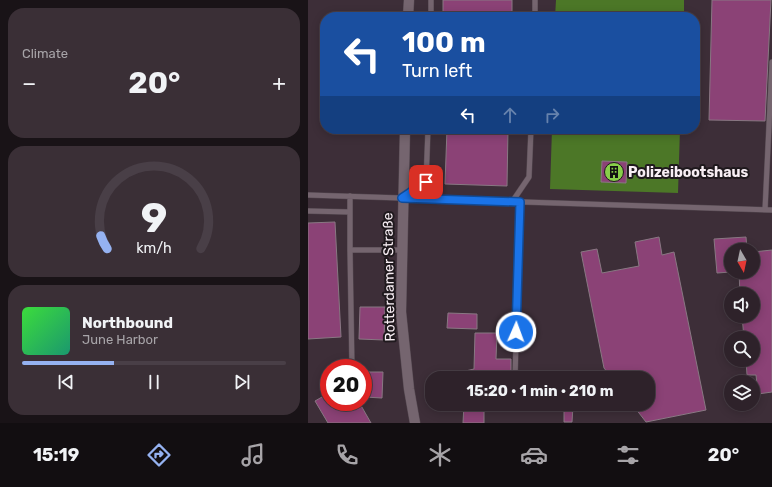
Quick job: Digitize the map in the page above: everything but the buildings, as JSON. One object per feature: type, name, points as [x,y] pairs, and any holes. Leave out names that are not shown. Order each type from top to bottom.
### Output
[{"type":"street","points":[[408,12],[409,0]]},
{"type":"street","name":"Rotterdamer Straße","points":[[405,134],[402,198],[401,312],[409,388],[415,423]]},
{"type":"lane","points":[[431,0],[431,12]]},
{"type":"lane","points":[[534,12],[535,0]]},
{"type":"lane","points":[[765,210],[772,62]]},
{"type":"lane","points":[[402,198],[426,182],[428,134]]},
{"type":"lane","points":[[512,202],[529,177],[531,134]]},
{"type":"lane","points":[[308,195],[772,210]]},
{"type":"lane","points":[[350,196],[352,359]]},
{"type":"lane","points":[[515,371],[520,202]]},
{"type":"lane","points":[[308,210],[350,212]]},
{"type":"lane","points":[[350,250],[402,250]]},
{"type":"shaded area","points":[[556,0],[684,0],[684,12],[555,12]]},
{"type":"shaded area","points":[[552,134],[680,134],[678,193],[550,189]]},
{"type":"place","name":"Polizeibootshaus","points":[[614,172]]},
{"type":"route","points":[[426,182],[402,198],[520,202],[516,332]]}]
